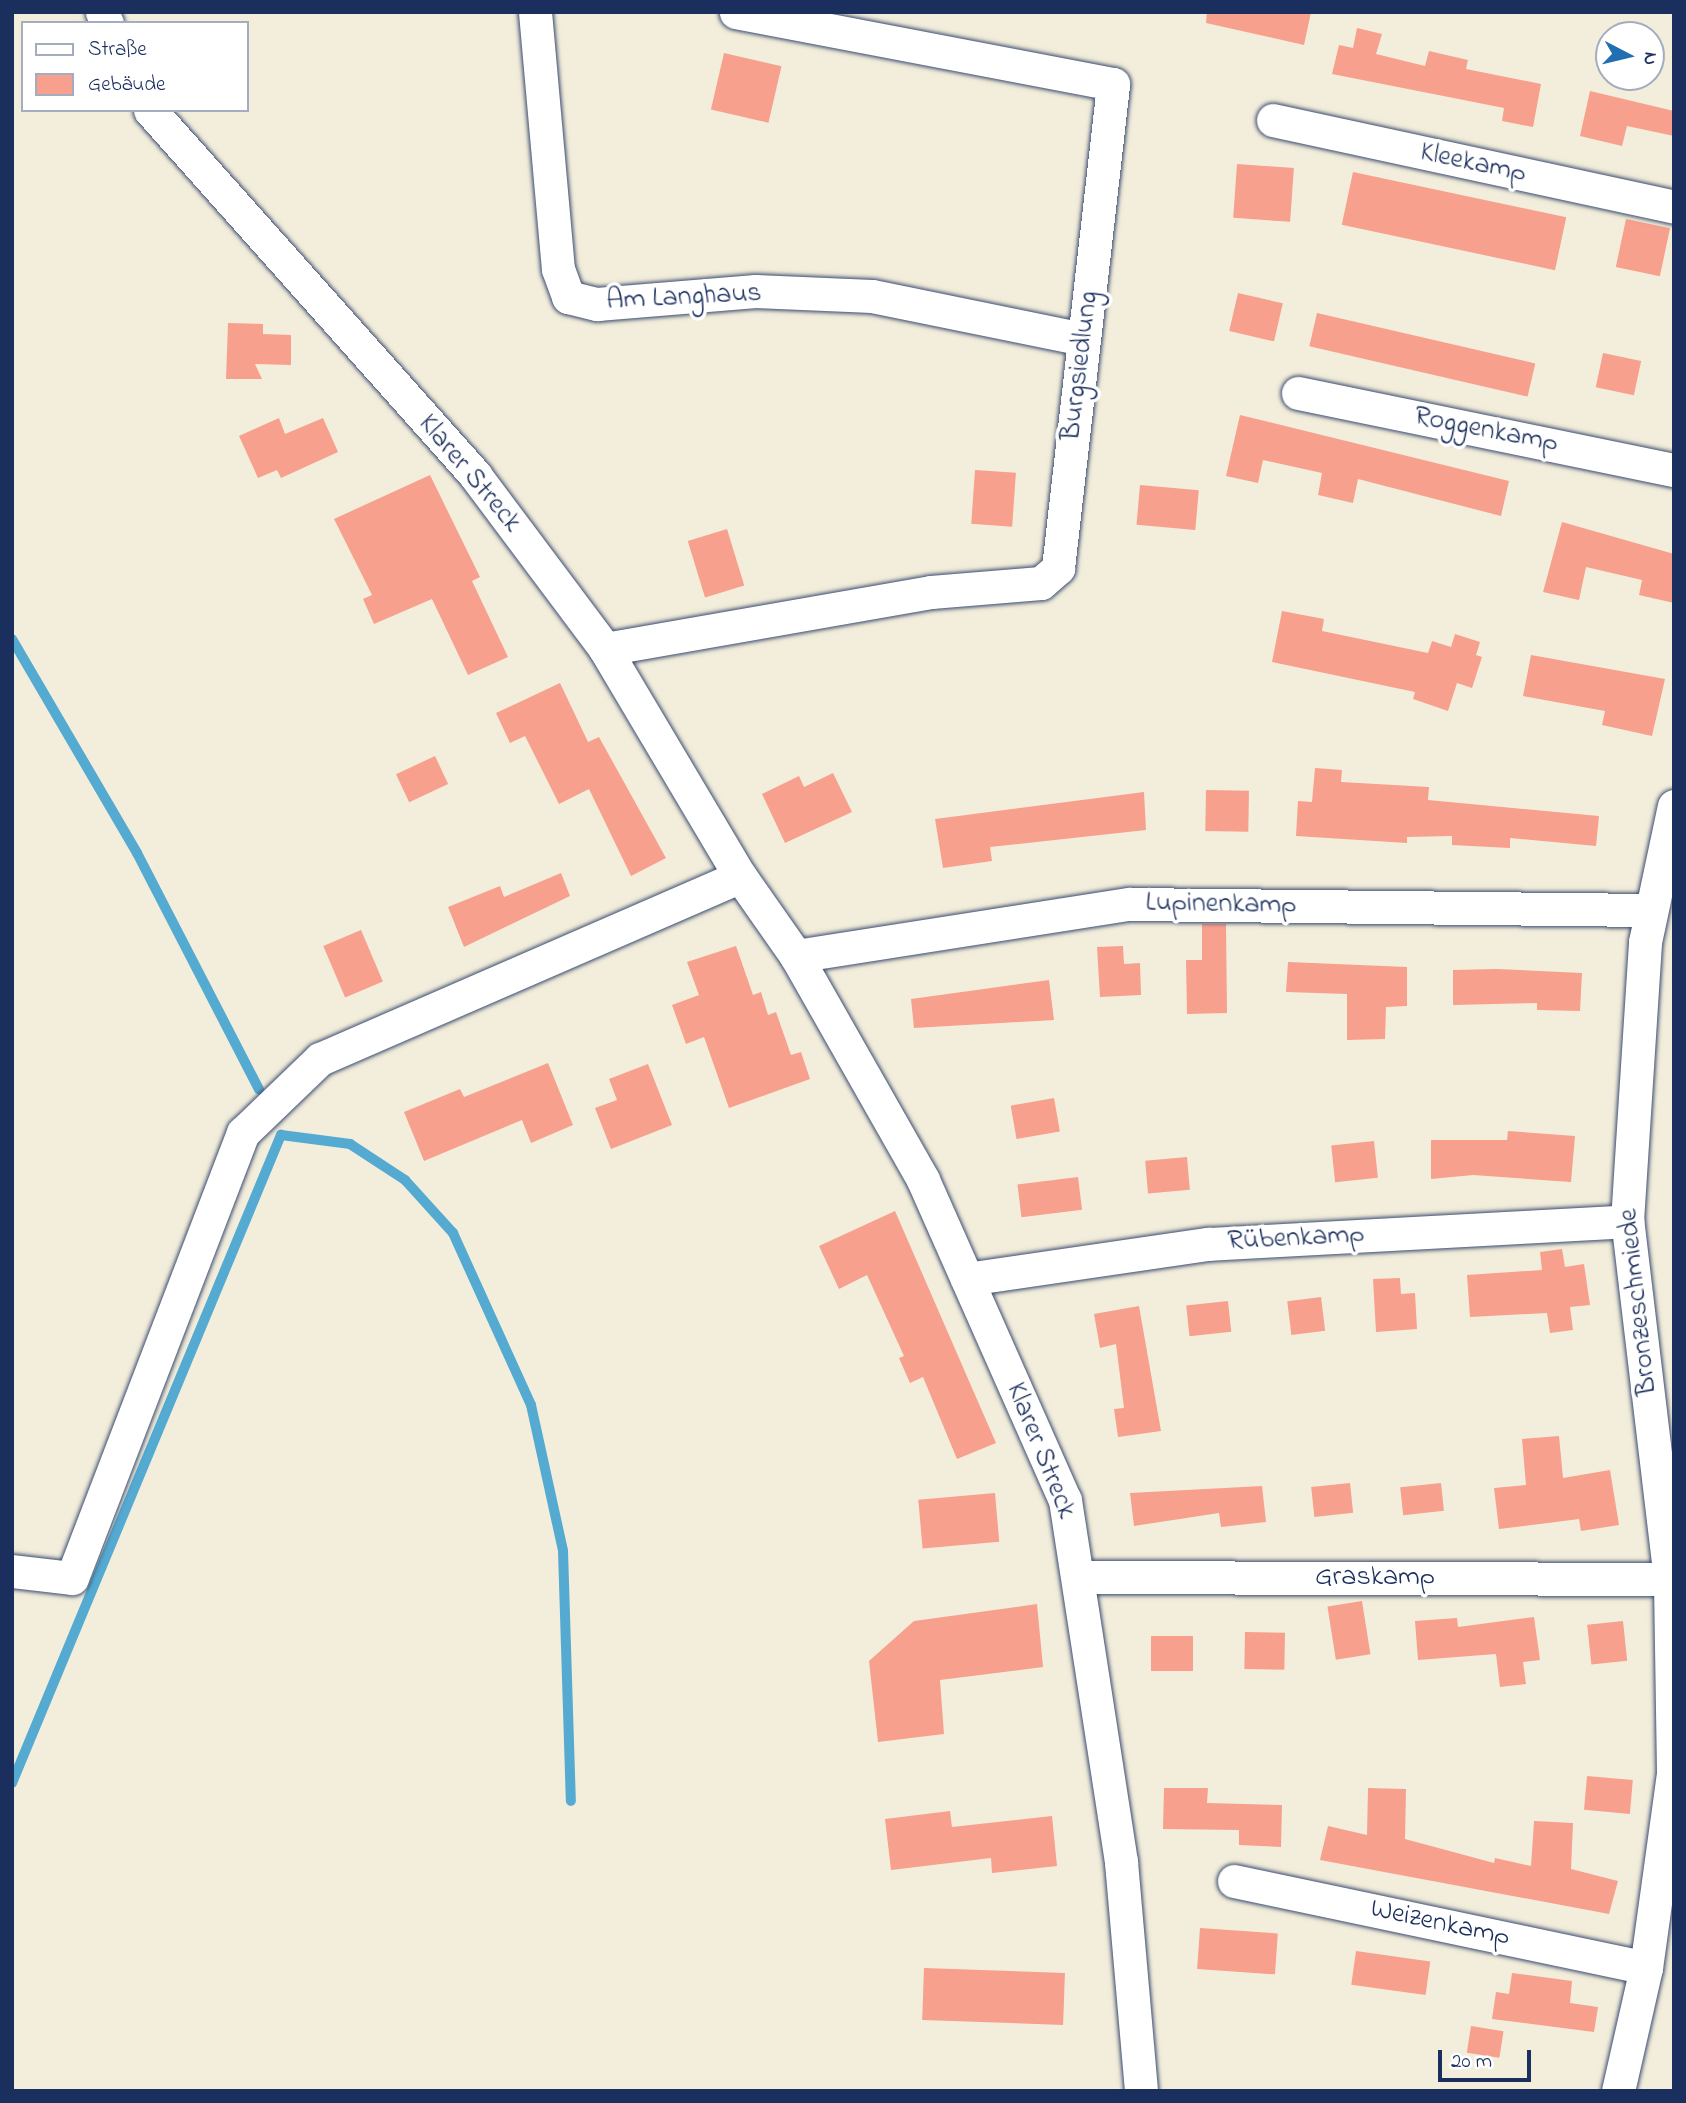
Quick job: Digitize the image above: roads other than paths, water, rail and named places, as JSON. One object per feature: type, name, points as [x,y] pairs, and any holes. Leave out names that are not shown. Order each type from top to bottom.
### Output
[{"type":"street","name":"Am Langhaus","points":[[535,12],[558,269],[568,297],[597,304],[755,292],[873,296],[1084,339]]},
{"type":"street","name":"Burgsiedlung","points":[[605,649],[932,592],[1041,583],[1058,568],[1113,84],[736,12]]},
{"type":"street","name":"Klarer Streck","points":[[152,112],[475,475],[605,649],[740,876],[796,956],[923,1180],[1065,1500],[1081,1577],[1121,1862],[1141,2091]]},
{"type":"street","name":"Kleekamp","points":[[1273,120],[1674,207]]},
{"type":"street","name":"Roggenkamp","points":[[1298,393],[1674,470]]},
{"type":"street","name":"Bronzeschmiede","points":[[1618,2091],[1646,1968],[1673,1773],[1670,1579],[1628,1221],[1633,1062],[1650,909],[1674,806]]},
{"type":"street","points":[[12,1571],[72,1578],[243,1133],[320,1059],[740,876]]},
{"type":"street","name":"Lupinenkamp","points":[[796,956],[1129,904],[1650,909]]},
{"type":"street","name":"Rübenkamp","points":[[967,1279],[1208,1244],[1628,1221]]},
{"type":"street","name":"Graskamp","points":[[1081,1577],[1670,1579]]},
{"type":"street","name":"Weizenkamp","points":[[1234,1881],[1646,1968]]},
{"type":"waterway","points":[[12,639],[137,853],[259,1089]]},
{"type":"waterway","points":[[12,1783],[281,1135],[350,1144],[405,1180],[453,1233],[531,1405],[563,1551],[571,1801]]}]
